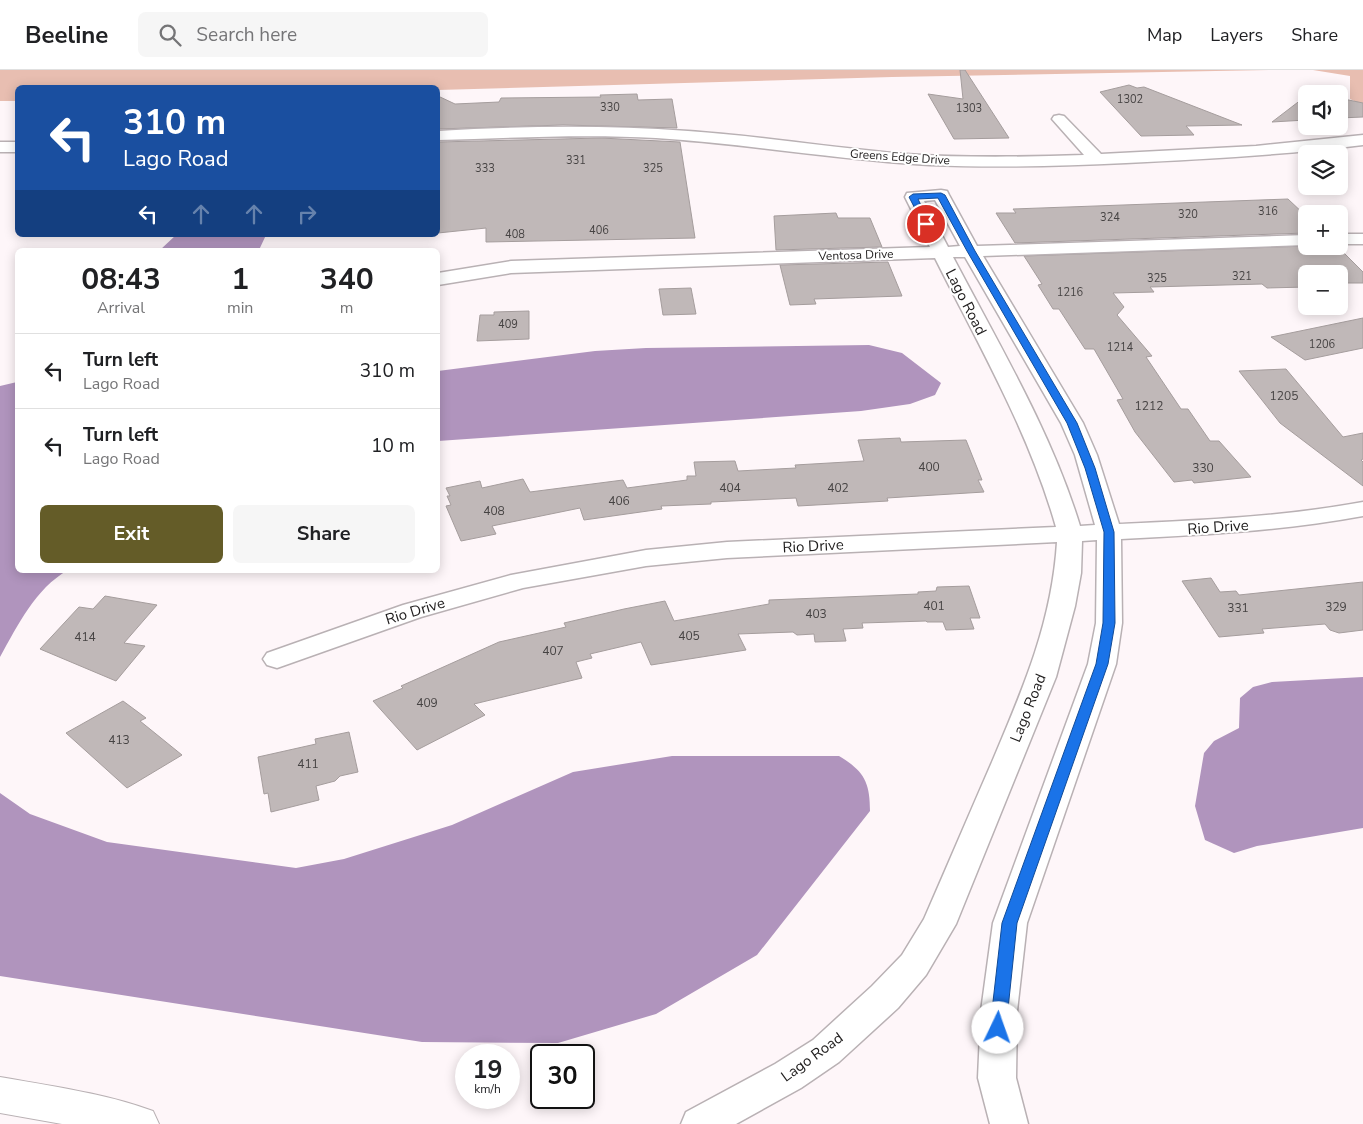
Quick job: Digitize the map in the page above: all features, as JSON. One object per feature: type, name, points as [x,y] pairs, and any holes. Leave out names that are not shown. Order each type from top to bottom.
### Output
[{"type":"street","points":[[1059,118],[1098,159]]},
{"type":"street","name":"Greens Edge Drive","points":[[440,136],[540,132],[648,133],[727,139],[863,155],[999,162],[1248,152],[1315,147],[1363,140]]},
{"type":"street","points":[[0,147],[15,147]]},
{"type":"street","name":"Lago Road","points":[[700,1124],[788,1076],[826,1051],[885,997],[914,965],[938,924],[1042,677],[1062,606],[1068,573],[1070,534],[1056,486],[1041,448],[913,197],[941,195],[971,251],[1072,423],[1088,462],[1109,532],[1109,623],[1102,664],[1010,923],[999,1011],[997,1078],[1009,1124]]},
{"type":"street","points":[[1348,240],[1363,239]]},
{"type":"street","name":"Ventosa Drive","points":[[440,279],[511,267],[1298,240]]},
{"type":"street","name":"Rio Drive","points":[[277,659],[412,611],[520,581],[646,558],[728,550],[1252,525],[1320,517],[1363,509]]},
{"type":"street","points":[[0,1095],[90,1111],[139,1124]]},
{"type":"shaded area","points":[[0,70],[1269,70],[892,77],[440,90],[440,85],[15,85],[15,101],[0,101]]},
{"type":"shaded area","points":[[1313,70],[1363,70],[1363,105],[1350,99],[1350,76]]},
{"type":"shaded area","points":[[174,237],[265,237],[260,248],[162,248]]},
{"type":"shaded area","points":[[869,345],[902,353],[941,383],[935,395],[910,404],[861,411],[440,441],[440,371],[595,351],[646,348]]},
{"type":"shaded area","points":[[15,382],[15,573],[64,573],[37,597],[21,620],[0,657],[0,386]]},
{"type":"shaded area","points":[[1363,677],[1363,828],[1257,846],[1234,853],[1205,840],[1195,806],[1204,753],[1214,741],[1239,728],[1240,698],[1253,687],[1272,682]]},
{"type":"shaded area","points":[[672,756],[839,756],[848,761],[864,778],[869,792],[870,811],[757,955],[656,1014],[558,1043],[422,1042],[0,976],[0,793],[30,814],[107,842],[296,868],[344,859],[452,825],[573,772]]},
{"type":"building","points":[[960,70],[965,70],[1009,138],[954,139],[928,94],[963,99]]},
{"type":"building","points":[[1129,85],[1137,88],[1144,87],[1242,125],[1186,126],[1194,135],[1141,136],[1100,92]]},
{"type":"building","points":[[637,94],[638,100],[672,99],[677,128],[563,125],[440,129],[440,97],[455,104],[499,102],[501,98],[601,97],[600,95]]},
{"type":"building","points":[[1348,100],[1363,103],[1363,117],[1348,118]]},
{"type":"building","points":[[1298,102],[1298,120],[1272,122]]},
{"type":"building","points":[[601,138],[680,142],[695,238],[486,242],[486,228],[440,233],[440,142]]},
{"type":"building","points":[[1288,199],[1298,208],[1298,233],[1015,243],[996,213],[1016,213],[1013,209]]},
{"type":"building","points":[[836,213],[838,218],[870,218],[882,247],[776,250],[774,216]]},
{"type":"building","points":[[1298,246],[1298,255],[1346,255],[1363,272],[1363,283],[1348,283],[1348,265],[1298,265],[1298,287],[1267,288],[1262,284],[1150,287],[1154,292],[1113,293],[1124,307],[1117,315],[1152,356],[1146,357],[1181,409],[1188,409],[1210,441],[1219,441],[1251,477],[1194,483],[1192,480],[1174,482],[1135,432],[1117,400],[1123,399],[1094,349],[1085,349],[1059,309],[1053,309],[1038,285],[1042,284],[1024,256]]},
{"type":"building","points":[[888,262],[902,296],[814,299],[816,304],[790,305],[780,265]]},
{"type":"building","points":[[691,288],[696,314],[663,315],[659,289]]},
{"type":"building","points":[[529,311],[529,339],[477,341],[480,315],[494,315],[494,312]]},
{"type":"building","points":[[1363,318],[1363,348],[1305,360],[1271,337]]},
{"type":"building","points":[[1286,369],[1343,437],[1363,433],[1363,459],[1361,460],[1363,462],[1363,486],[1280,423],[1239,371]]},
{"type":"building","points":[[900,438],[901,442],[966,440],[982,480],[978,480],[984,492],[887,498],[888,501],[798,506],[796,498],[711,502],[711,504],[661,506],[662,509],[584,520],[580,508],[492,526],[496,534],[461,541],[446,506],[451,505],[447,496],[450,496],[446,488],[480,481],[482,488],[523,479],[530,492],[623,480],[627,488],[687,480],[687,476],[696,476],[694,462],[735,461],[738,471],[796,468],[795,465],[864,461],[858,440]]},
{"type":"building","points":[[1211,578],[1220,592],[1236,591],[1239,595],[1363,582],[1363,630],[1339,633],[1330,630],[1325,624],[1262,629],[1264,633],[1219,637],[1182,581]]},
{"type":"building","points":[[969,586],[980,618],[970,618],[974,629],[946,630],[943,622],[926,621],[862,623],[863,628],[843,629],[846,641],[815,642],[814,634],[797,635],[793,632],[738,634],[746,650],[651,665],[641,642],[590,654],[592,658],[576,662],[582,678],[474,704],[485,715],[417,750],[373,701],[403,688],[401,686],[499,642],[566,627],[564,623],[665,601],[674,621],[769,604],[769,600],[918,594],[918,592],[936,591],[937,587]]},
{"type":"building","points":[[105,596],[157,605],[124,643],[145,646],[116,681],[40,649],[79,607],[93,609]]},
{"type":"building","points":[[123,701],[146,718],[140,721],[182,755],[127,788],[66,733]]},
{"type":"building","points":[[349,732],[358,772],[340,776],[335,781],[316,786],[319,800],[271,812],[268,793],[264,794],[258,757],[316,744],[315,739]]},
{"type":"route","points":[[926,224],[913,197],[941,195],[971,251],[1072,423],[1086,455],[1099,493],[1109,532],[1109,623],[1102,664],[1010,923],[998,1028]]}]
